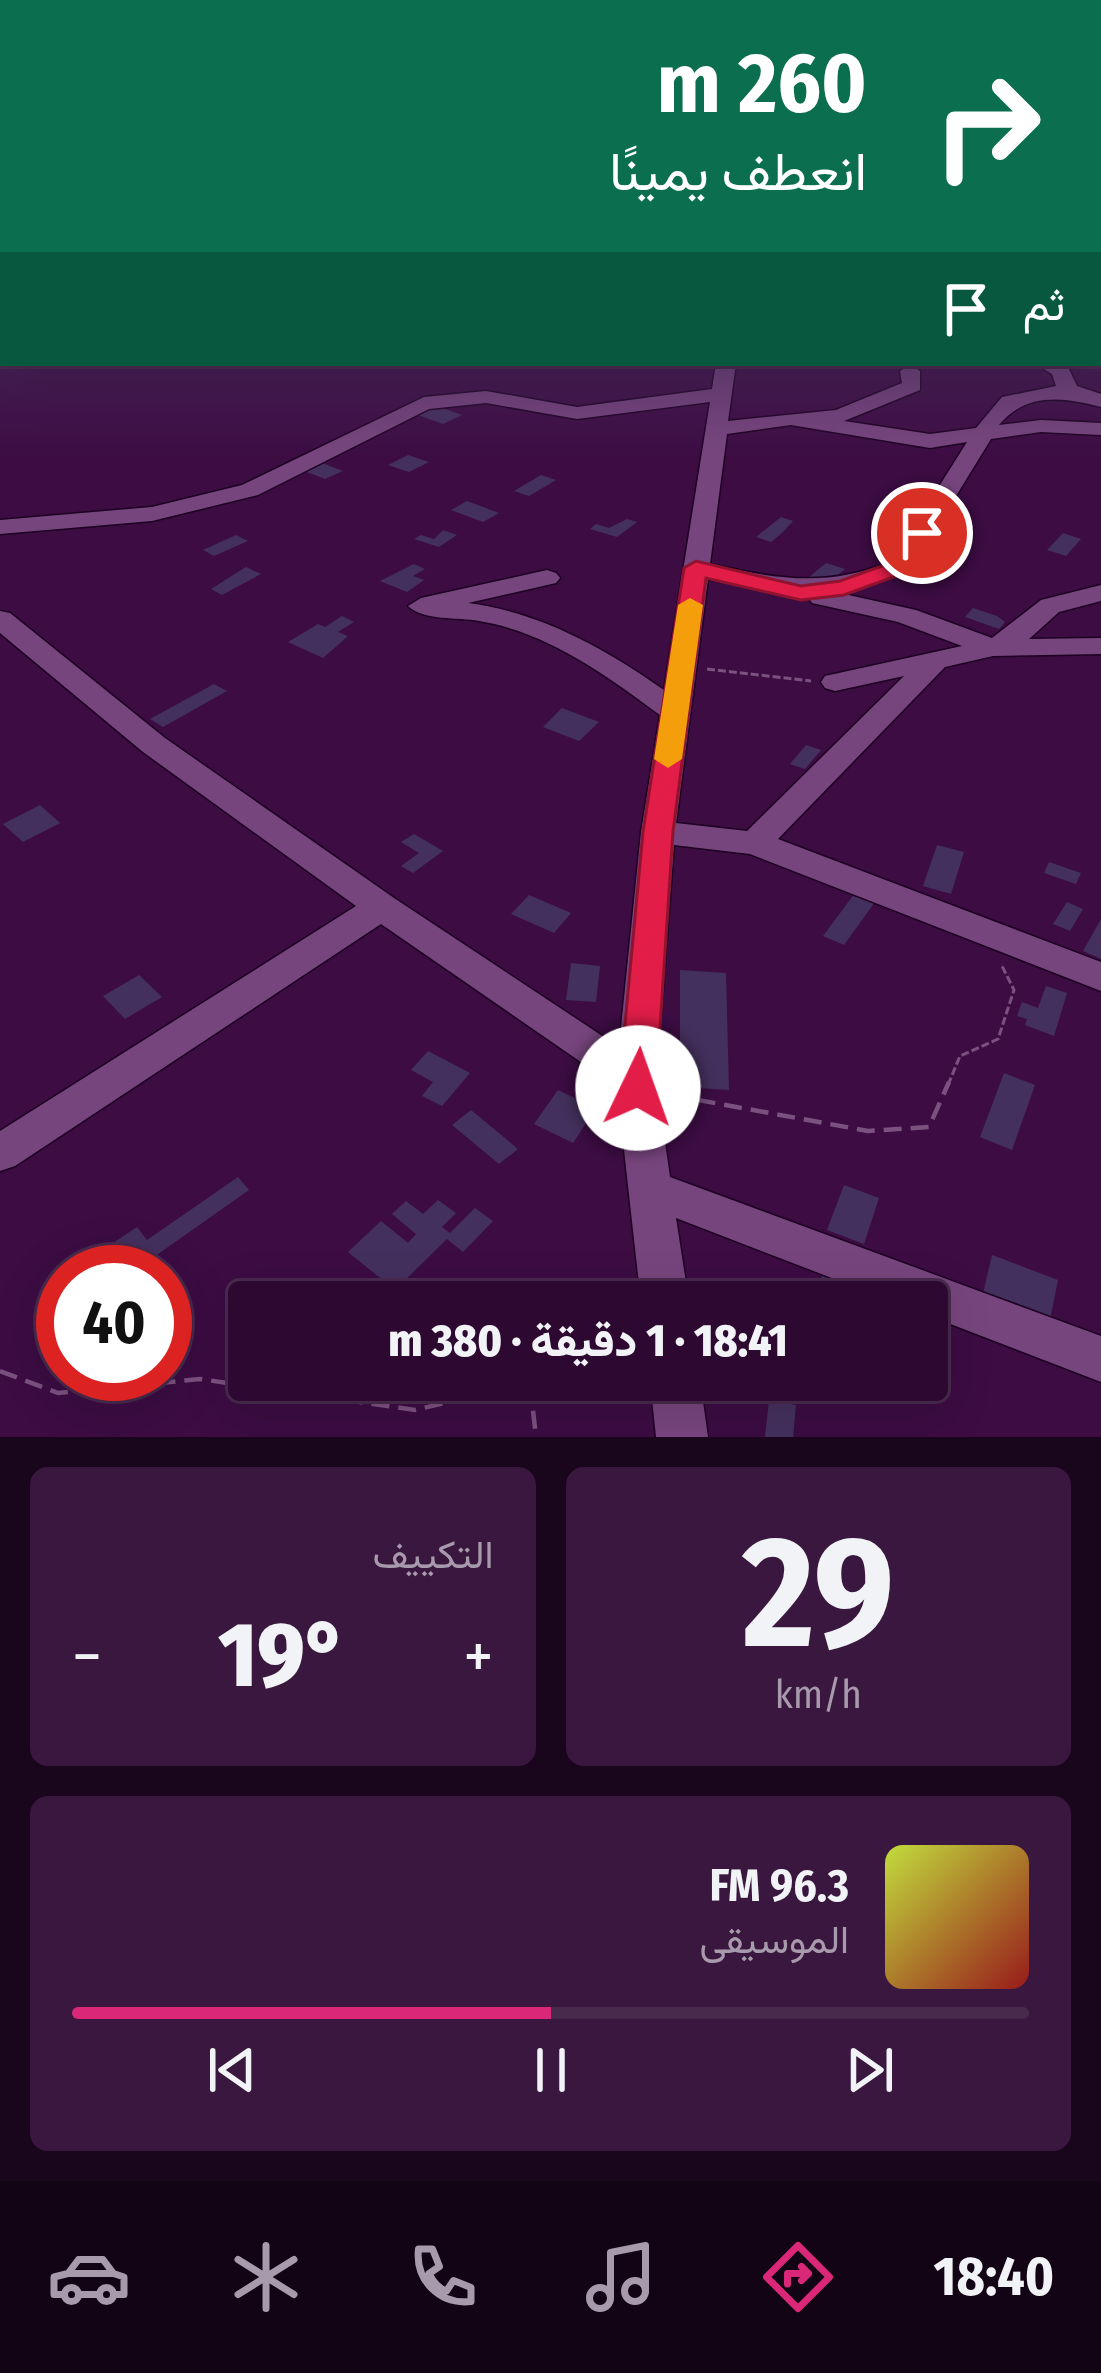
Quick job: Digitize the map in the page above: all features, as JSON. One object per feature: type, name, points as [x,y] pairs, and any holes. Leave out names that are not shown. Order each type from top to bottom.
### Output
[{"type":"street","points":[[720,430],[839,416],[913,386],[910,371]]},
{"type":"street","points":[[801,593],[844,588],[902,566],[983,435],[1010,401],[1060,372],[1101,400]]},
{"type":"street","points":[[0,527],[152,514],[250,490],[424,403],[486,397],[577,413],[724,378],[658,832],[637,1084],[662,1281]]},
{"type":"street","points":[[791,419],[912,440],[1041,426],[1101,429]]},
{"type":"street","points":[[720,430],[779,443]]},
{"type":"street","points":[[696,568],[905,616],[993,648],[1012,640],[1050,606],[1101,593]]},
{"type":"street","points":[[547,578],[421,606],[490,614],[595,654],[675,712]]},
{"type":"street","points":[[0,620],[154,745],[637,1084]]},
{"type":"street","points":[[835,682],[993,648],[1101,646]]},
{"type":"street","points":[[755,843],[936,660]]},
{"type":"street","points":[[658,832],[755,843],[1101,977]]},
{"type":"street","points":[[0,1153],[381,907]]},
{"type":"street","points":[[650,1188],[1101,1358]]},
{"type":"street","points":[[678,1401],[682,1437]]},
{"type":"path","points":[[682,666],[835,682]]},
{"type":"path","points":[[637,1084],[868,1131],[929,1127],[959,1056],[998,1039],[1014,990],[986,932]]},
{"type":"path","points":[[0,1371],[58,1394],[200,1379],[228,1383]]},
{"type":"path","points":[[348,1401],[415,1411],[456,1401]]},
{"type":"path","points":[[532,1401],[536,1437]]},
{"type":"building","points":[[437,406],[462,415],[443,424],[418,415]]},
{"type":"building","points":[[408,455],[429,462],[409,472],[388,465]]},
{"type":"building","points":[[322,463],[343,471],[325,479],[304,471]]},
{"type":"building","points":[[541,475],[556,480],[529,496],[514,491]]},
{"type":"building","points":[[467,501],[499,513],[483,522],[451,510]]},
{"type":"building","points":[[781,517],[793,521],[771,542],[756,537]]},
{"type":"building","points":[[627,519],[637,522],[617,537],[590,529],[596,524],[609,528]]},
{"type":"building","points":[[443,530],[457,535],[439,547],[414,539],[421,535],[434,539]]},
{"type":"building","points":[[1063,533],[1081,539],[1066,556],[1047,550]]},
{"type":"building","points":[[236,535],[248,541],[214,556],[203,550]]},
{"type":"building","points":[[826,563],[845,569],[827,584],[808,578]]},
{"type":"building","points":[[414,564],[425,569],[413,576],[424,580],[407,592],[380,581]]},
{"type":"building","points":[[246,567],[261,574],[222,595],[211,589]]},
{"type":"building","points":[[973,608],[1005,622],[999,629],[965,617]]},
{"type":"building","points":[[342,616],[354,622],[338,632],[348,636],[323,658],[288,642],[318,624],[325,627]]},
{"type":"building","points":[[214,684],[227,691],[163,727],[150,719]]},
{"type":"building","points":[[562,708],[599,722],[579,741],[543,727]]},
{"type":"building","points":[[806,745],[821,750],[805,769],[790,764]]},
{"type":"building","points":[[40,805],[60,823],[23,842],[3,824]]},
{"type":"building","points":[[414,834],[443,851],[413,873],[401,866],[419,853],[401,842]]},
{"type":"building","points":[[937,845],[964,852],[951,894],[923,886]]},
{"type":"building","points":[[1049,862],[1081,873],[1076,884],[1044,873]]},
{"type":"building","points":[[855,893],[875,902],[844,945],[823,936]]},
{"type":"building","points":[[529,895],[571,913],[554,933],[511,914]]},
{"type":"building","points":[[1067,902],[1083,909],[1070,931],[1053,924]]},
{"type":"building","points":[[1101,919],[1101,959],[1083,951]]},
{"type":"building","points":[[571,963],[600,966],[596,1002],[566,1000]]},
{"type":"building","points":[[680,970],[726,973],[729,1090],[680,1087]]},
{"type":"building","points":[[139,975],[162,997],[125,1019],[103,996]]},
{"type":"building","points":[[1046,986],[1067,993],[1054,1036],[1025,1025],[1027,1019],[1017,1016],[1022,1002],[1038,1008]]},
{"type":"building","points":[[428,1051],[470,1073],[442,1106],[422,1096],[433,1082],[411,1070]]},
{"type":"building","points":[[1004,1073],[1035,1085],[1012,1150],[980,1137]]},
{"type":"building","points":[[558,1090],[596,1108],[573,1143],[534,1124]]},
{"type":"building","points":[[471,1110],[518,1149],[499,1164],[452,1125]]},
{"type":"building","points":[[238,1177],[249,1190],[171,1245],[113,1243],[137,1227],[147,1240]]},
{"type":"building","points":[[844,1185],[879,1198],[864,1244],[827,1230]]},
{"type":"building","points":[[438,1200],[456,1213],[442,1227],[450,1233],[475,1208],[493,1221],[463,1252],[447,1239],[404,1281],[384,1281],[348,1252],[381,1221],[408,1243],[416,1234],[392,1214],[406,1201],[423,1214]]},
{"type":"building","points":[[992,1255],[1058,1280],[1049,1325],[982,1298]]},
{"type":"building","points":[[825,1267],[860,1281],[821,1281]]},
{"type":"building","points":[[769,1401],[796,1405],[793,1437],[765,1437]]},
{"type":"slow traffic","points":[[668,759],[690,605]]},
{"type":"route","points":[[638,1088],[658,832],[696,568],[801,593],[844,588],[902,566],[922,533]]}]
